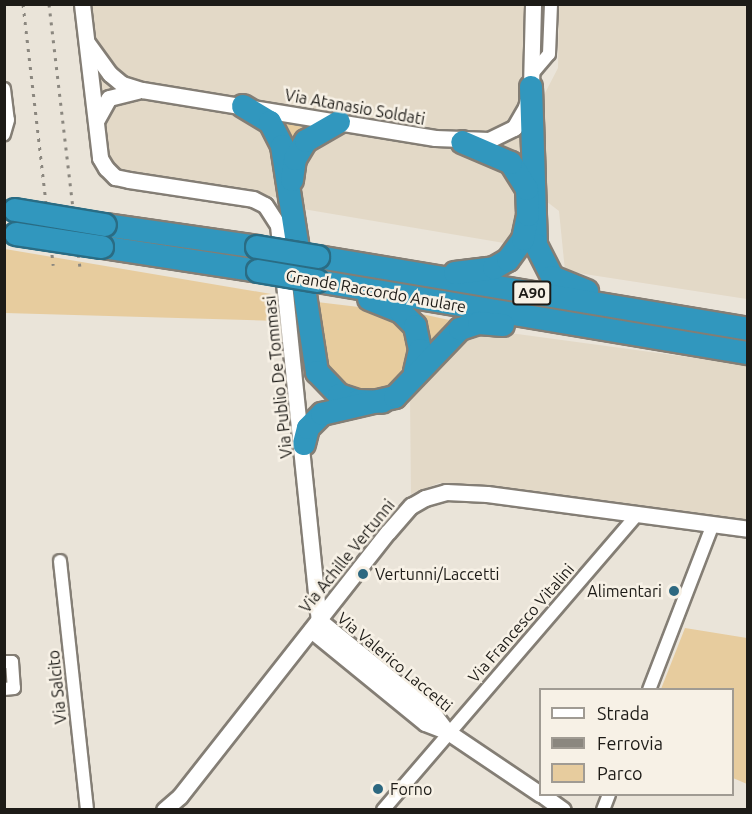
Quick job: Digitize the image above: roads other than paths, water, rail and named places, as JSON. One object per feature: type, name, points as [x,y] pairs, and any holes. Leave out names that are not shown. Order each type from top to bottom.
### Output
[{"type":"highway","points":[[532,81],[534,229],[546,268],[562,283],[686,319]]},
{"type":"highway","points":[[243,106],[263,116],[275,128],[291,191],[308,332],[317,372],[339,395],[358,401],[382,402]]},
{"type":"highway","points":[[291,191],[294,165],[302,147],[313,136],[339,122]]},
{"type":"highway","points":[[393,270],[434,273],[494,268],[508,260],[519,247],[528,215],[528,195],[522,179],[500,155],[462,142]]},
{"type":"highway","name":"Grande Raccordo Anulare","points":[[10,209],[104,236],[258,272],[747,352]]},
{"type":"highway","name":"Grande Raccordo Anulare","points":[[10,233],[104,236],[257,247],[747,329]]},
{"type":"highway","points":[[324,282],[409,318],[420,343],[413,376]]},
{"type":"highway","points":[[304,444],[308,428],[322,414],[382,402],[395,397],[447,339],[474,323],[615,332]]},
{"type":"street","name":"Via Publio De Tommasi","points":[[82,4],[100,158],[115,177],[247,197],[265,205],[273,215],[281,233],[304,444],[315,625]]},
{"type":"street","name":"Via Atanasio Soldati","points":[[87,44],[110,74],[123,84],[142,90],[462,142],[495,139],[510,132],[522,117],[532,81],[533,4]]},
{"type":"street","points":[[532,81],[549,54],[551,4]]},
{"type":"street","points":[[4,89],[8,120],[4,134]]},
{"type":"street","name":"Via Atanasio Soldati","points":[[96,121],[109,98],[142,90]]},
{"type":"street","name":"Via Achille Vertunni","points":[[164,810],[180,796],[407,511],[430,496],[465,492],[747,529]]},
{"type":"street","name":"Via Francesco Vitalini","points":[[382,810],[638,514]]},
{"type":"street","points":[[650,688],[713,524]]},
{"type":"street","name":"Via Salcito","points":[[60,561],[87,810]]},
{"type":"street","name":"Via Valerico Laccetti","points":[[315,625],[429,718],[539,793]]},
{"type":"street","points":[[4,662],[12,662],[14,688],[4,688]]},
{"type":"street","name":"Via Valerico Laccetti","points":[[544,796],[563,810]]},
{"type":"street","points":[[603,810],[609,796]]},
{"type":"railway","points":[[23,4],[53,265]]},
{"type":"railway","points":[[49,4],[80,266]]},
{"type":"place","name":"Vertunni/Laccetti","points":[[363,574]]},
{"type":"place","name":"Alimentari","points":[[674,591]]},
{"type":"place","name":"Forno","points":[[378,789]]}]
